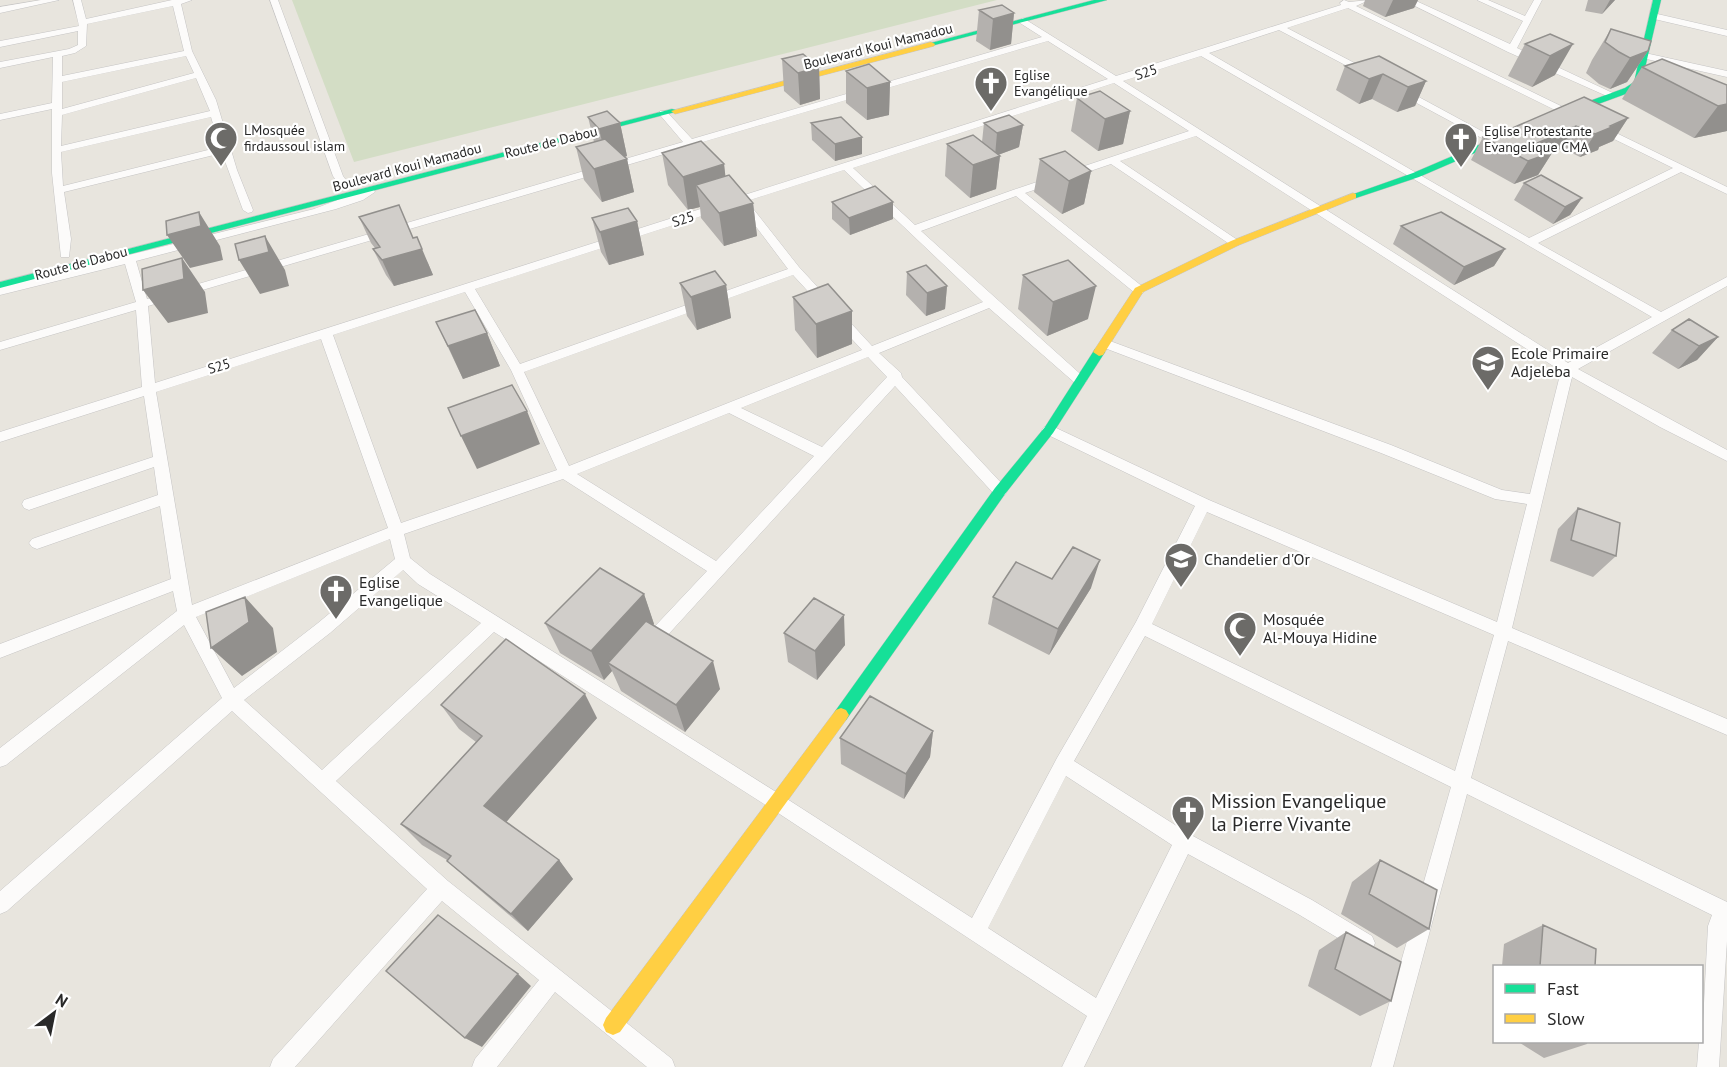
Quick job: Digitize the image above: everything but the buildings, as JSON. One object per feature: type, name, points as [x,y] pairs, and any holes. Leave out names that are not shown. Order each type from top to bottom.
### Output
[{"type":"main road","name":"Boulevard Koui Mamadou","points":[[0,271],[248,210],[1059,0]]},
{"type":"main road","name":"Route de Dabou","points":[[0,285],[1103,0]]},
{"type":"main road","points":[[1547,120],[1642,85],[1645,56],[1657,0]]},
{"type":"main road","points":[[613,1025],[778,803],[1000,491],[1049,430],[1139,290],[1235,243],[1319,208],[1416,175],[1516,132]]},
{"type":"street","points":[[0,10],[55,0]]},
{"type":"street","points":[[0,65],[58,54],[82,46],[83,25],[77,0]]},
{"type":"street","points":[[0,44],[188,0]]},
{"type":"street","points":[[274,0],[338,176],[344,184]]},
{"type":"street","name":"S25","points":[[0,437],[149,388],[469,289],[737,196],[844,166],[1118,81],[1279,27],[1344,2],[1365,0]]},
{"type":"street","points":[[1407,0],[1612,95]]},
{"type":"street","points":[[1482,0],[1528,20]]},
{"type":"street","points":[[1511,50],[1538,0]]},
{"type":"street","points":[[176,1],[180,25],[189,53],[211,100],[248,210]]},
{"type":"street","points":[[1344,2],[1727,191]]},
{"type":"street","points":[[1653,16],[1727,33]]},
{"type":"street","points":[[1023,21],[1568,369],[1727,456]]},
{"type":"street","points":[[1279,27],[1373,76]]},
{"type":"street","points":[[0,346],[689,144],[880,79],[1050,37]]},
{"type":"street","points":[[58,80],[189,53]]},
{"type":"street","points":[[1203,53],[1662,318]]},
{"type":"street","points":[[58,54],[56,110],[58,190],[66,241],[65,255]]},
{"type":"street","points":[[1645,56],[1727,74]]},
{"type":"street","points":[[858,62],[880,79]]},
{"type":"street","points":[[0,117],[56,110],[198,75]]},
{"type":"street","points":[[1393,87],[1495,141]]},
{"type":"street","points":[[58,150],[215,113]]},
{"type":"street","points":[[663,113],[704,160]]},
{"type":"street","points":[[913,230],[1017,192],[1197,132]]},
{"type":"street","points":[[58,190],[226,150]]},
{"type":"street","points":[[1112,160],[1235,243]]},
{"type":"street","points":[[844,166],[991,303],[1080,380]]},
{"type":"street","points":[[1529,243],[1680,169]]},
{"type":"street","points":[[0,291],[130,260],[363,196],[382,185]]},
{"type":"street","points":[[1017,192],[1139,290]]},
{"type":"street","points":[[737,196],[795,270],[896,376],[1000,491]]},
{"type":"street","points":[[130,260],[142,303],[149,388],[178,582],[186,614],[232,700],[441,888],[664,1067]]},
{"type":"street","points":[[516,370],[795,270]]},
{"type":"street","points":[[1382,1067],[1503,631],[1568,369],[1727,281]]},
{"type":"street","points":[[469,289],[516,370],[565,473],[716,569]]},
{"type":"street","points":[[0,759],[186,614],[396,531],[565,473],[728,406],[991,303]]},
{"type":"street","points":[[326,334],[396,531],[403,561],[424,579],[492,622],[609,689],[778,803],[1099,1011]]},
{"type":"street","points":[[1106,344],[1386,449],[1500,495],[1536,500]]},
{"type":"street","points":[[637,658],[716,569],[896,376]]},
{"type":"street","points":[[728,406],[824,454]]},
{"type":"street","points":[[1049,430],[1204,504],[1727,727]]},
{"type":"street","points":[[30,504],[160,460]]},
{"type":"street","points":[[37,543],[165,498]]},
{"type":"street","points":[[975,932],[1063,764],[1142,627],[1204,504]]},
{"type":"street","points":[[0,904],[232,700],[324,628],[403,561]]},
{"type":"street","points":[[0,651],[178,582]]},
{"type":"street","points":[[323,781],[492,622]]},
{"type":"street","points":[[1142,627],[1725,911],[1718,926],[1708,1067]]},
{"type":"street","points":[[1063,764],[1184,842],[1305,907],[1409,969]]},
{"type":"street","points":[[1073,1067],[1184,842]]},
{"type":"street","points":[[281,1067],[441,888]]},
{"type":"street","points":[[483,1067],[553,978]]},
{"type":"green space","points":[[292,0],[997,0],[354,162]]},
{"type":"traffic: fast","points":[[931,44],[1103,0]]},
{"type":"traffic: fast","points":[[1568,112],[1628,90],[1638,83],[1657,0]]},
{"type":"traffic: fast","points":[[0,285],[675,111]]},
{"type":"traffic: fast","points":[[1353,196],[1416,175],[1502,138]]},
{"type":"traffic: fast","points":[[841,715],[1000,491],[1049,430],[1099,352]]},
{"type":"traffic: slow","points":[[675,111],[931,44]]},
{"type":"traffic: slow","points":[[1099,352],[1139,290],[1235,243],[1353,196]]},
{"type":"traffic: slow","points":[[613,1025],[841,715]]},
{"type":"place","name":"Eglise Evangélique","points":[[991,112]]},
{"type":"place","name":"LMosquée firdaussoul islam","points":[[221,167]]},
{"type":"place","name":"Eglise Protestante Evangelique CMA","points":[[1461,168]]},
{"type":"place","name":"Ecole Primaire Adjeleba","points":[[1488,391]]},
{"type":"place","name":"Chandelier d'Or","points":[[1181,588]]},
{"type":"place","name":"Eglise Evangelique","points":[[336,620]]},
{"type":"place","name":"Mosquée Al-Mouya Hidine","points":[[1240,657]]},
{"type":"place","name":"Mission Evangelique la Pierre Vivante","points":[[1188,841]]}]
